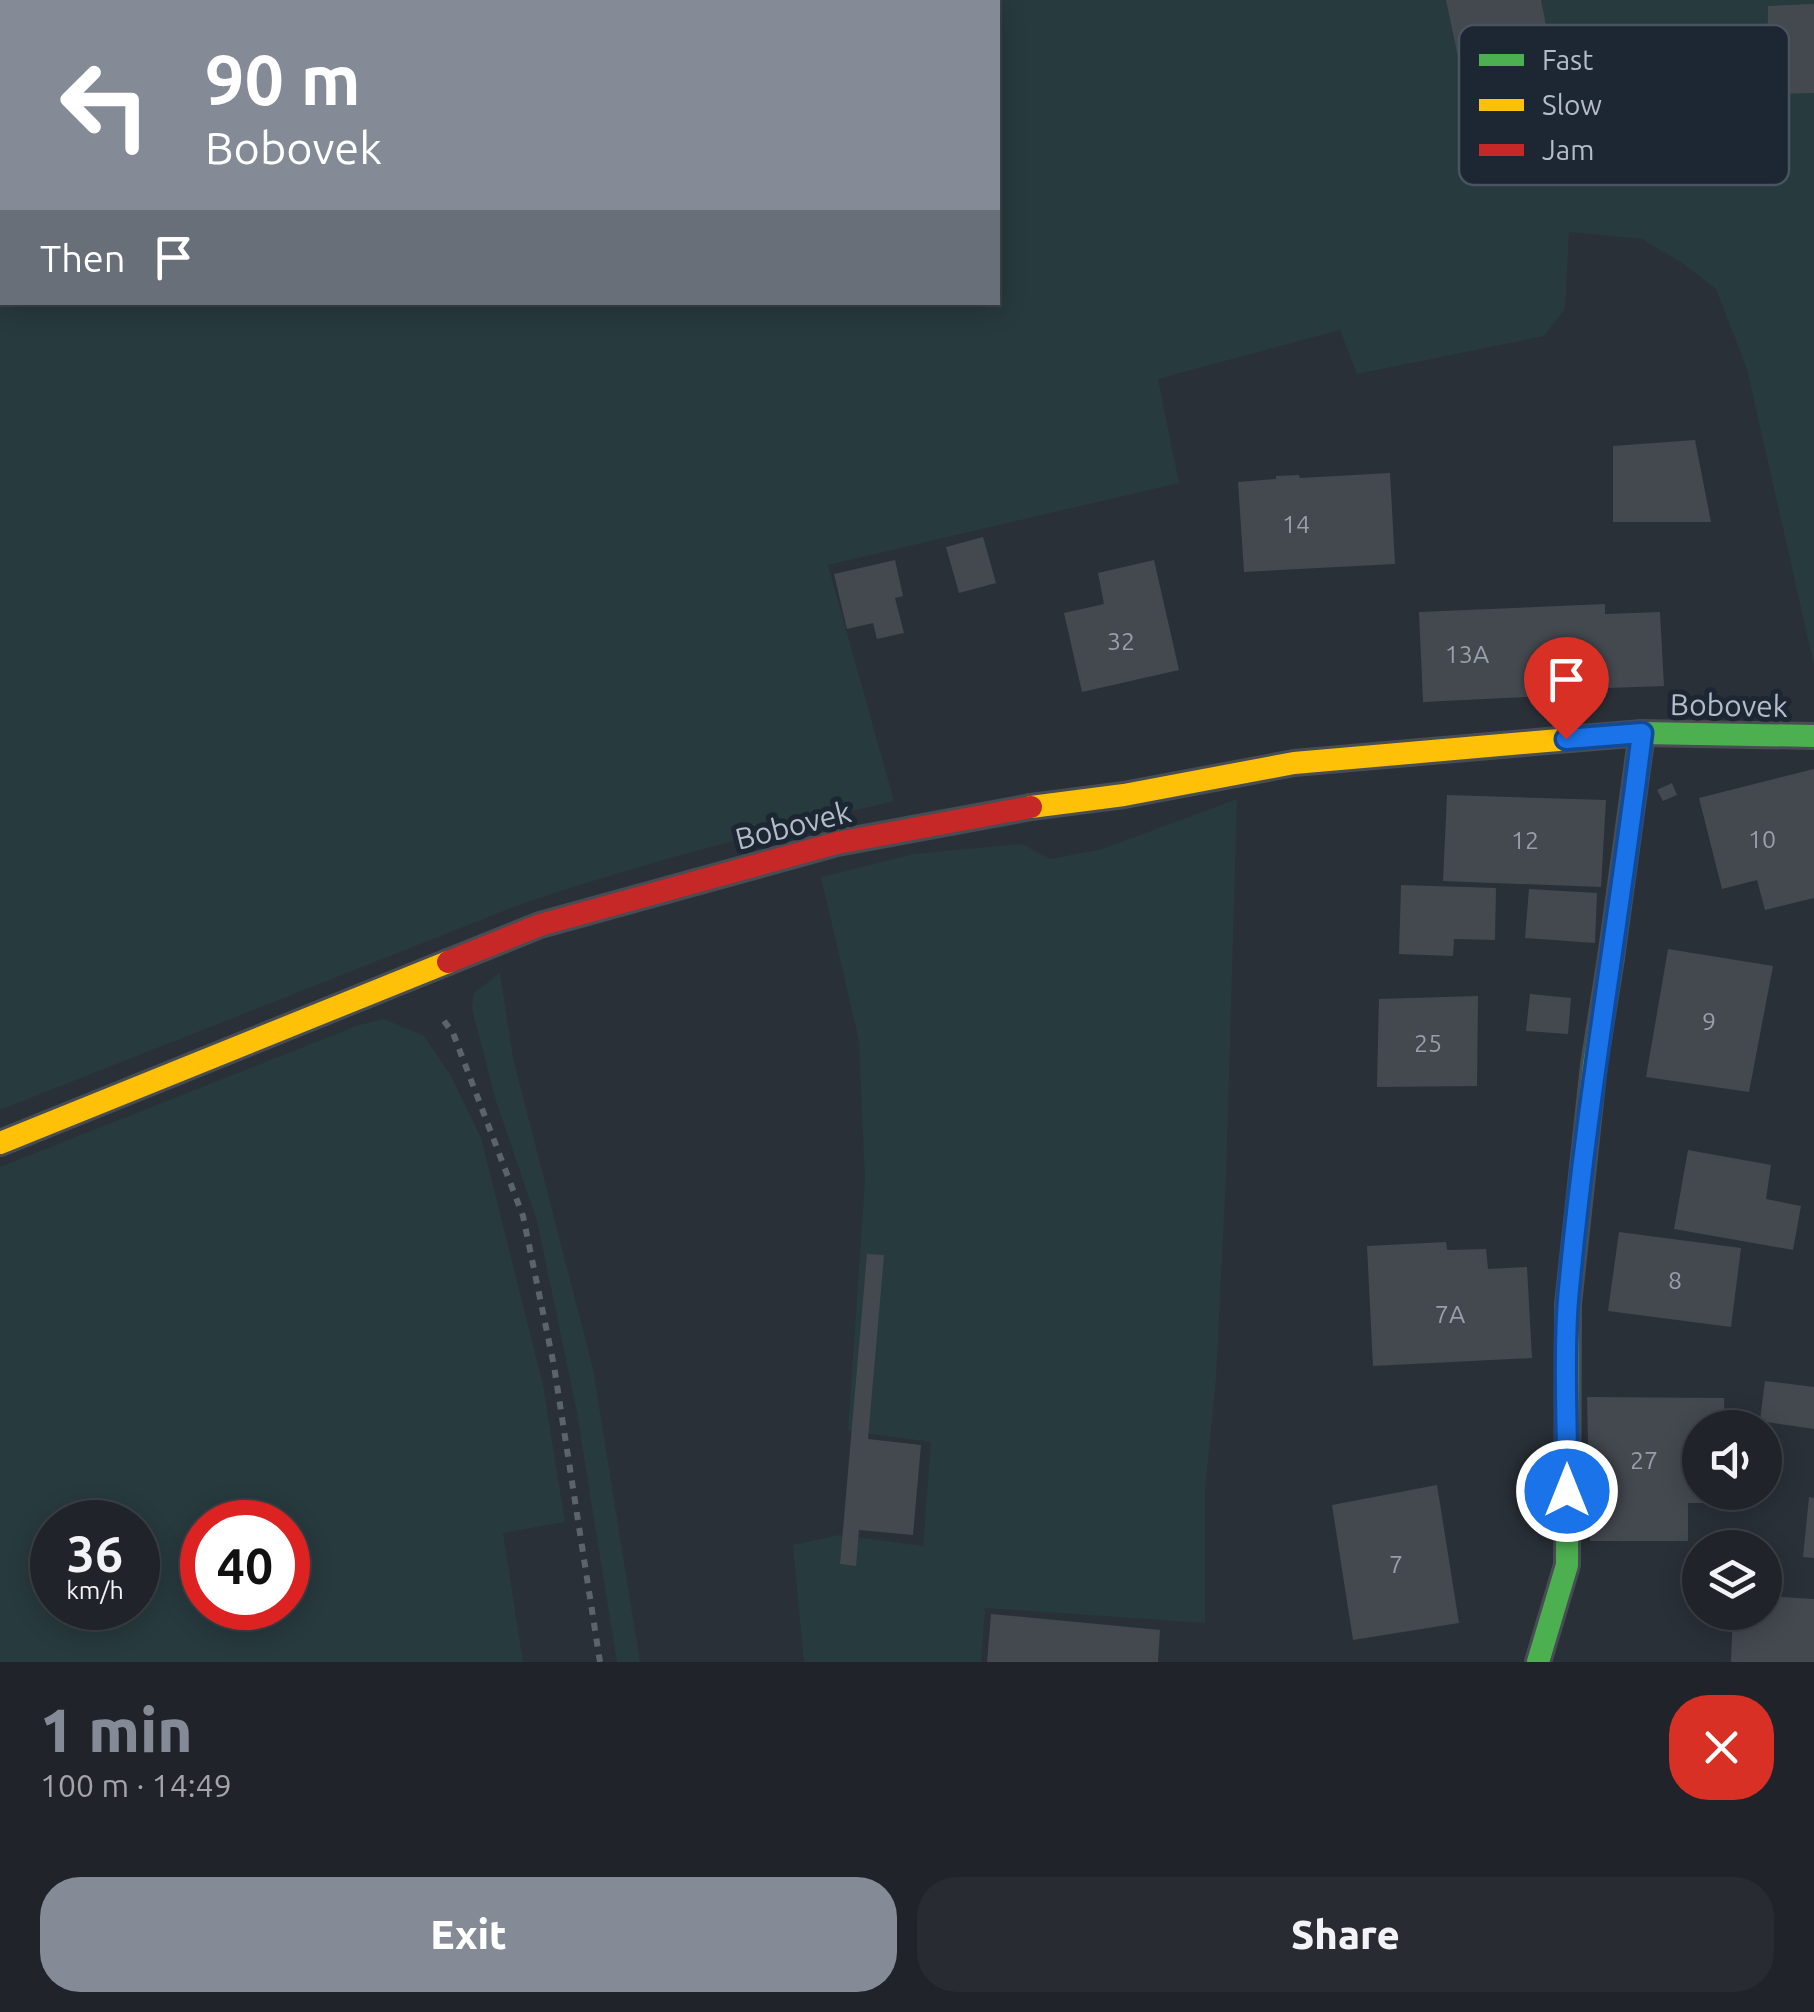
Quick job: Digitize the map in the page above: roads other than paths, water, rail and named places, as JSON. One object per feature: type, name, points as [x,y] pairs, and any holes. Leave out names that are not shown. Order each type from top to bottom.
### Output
[{"type":"street","name":"Bobovek","points":[[1538,1662],[1567,1565],[1568,1304],[1594,1065],[1627,861],[1642,733]]},
{"type":"street","name":"Bobovek","points":[[0,1142],[540,925],[837,843],[1050,804],[1124,796],[1294,762],[1642,733],[1814,736]]}]
